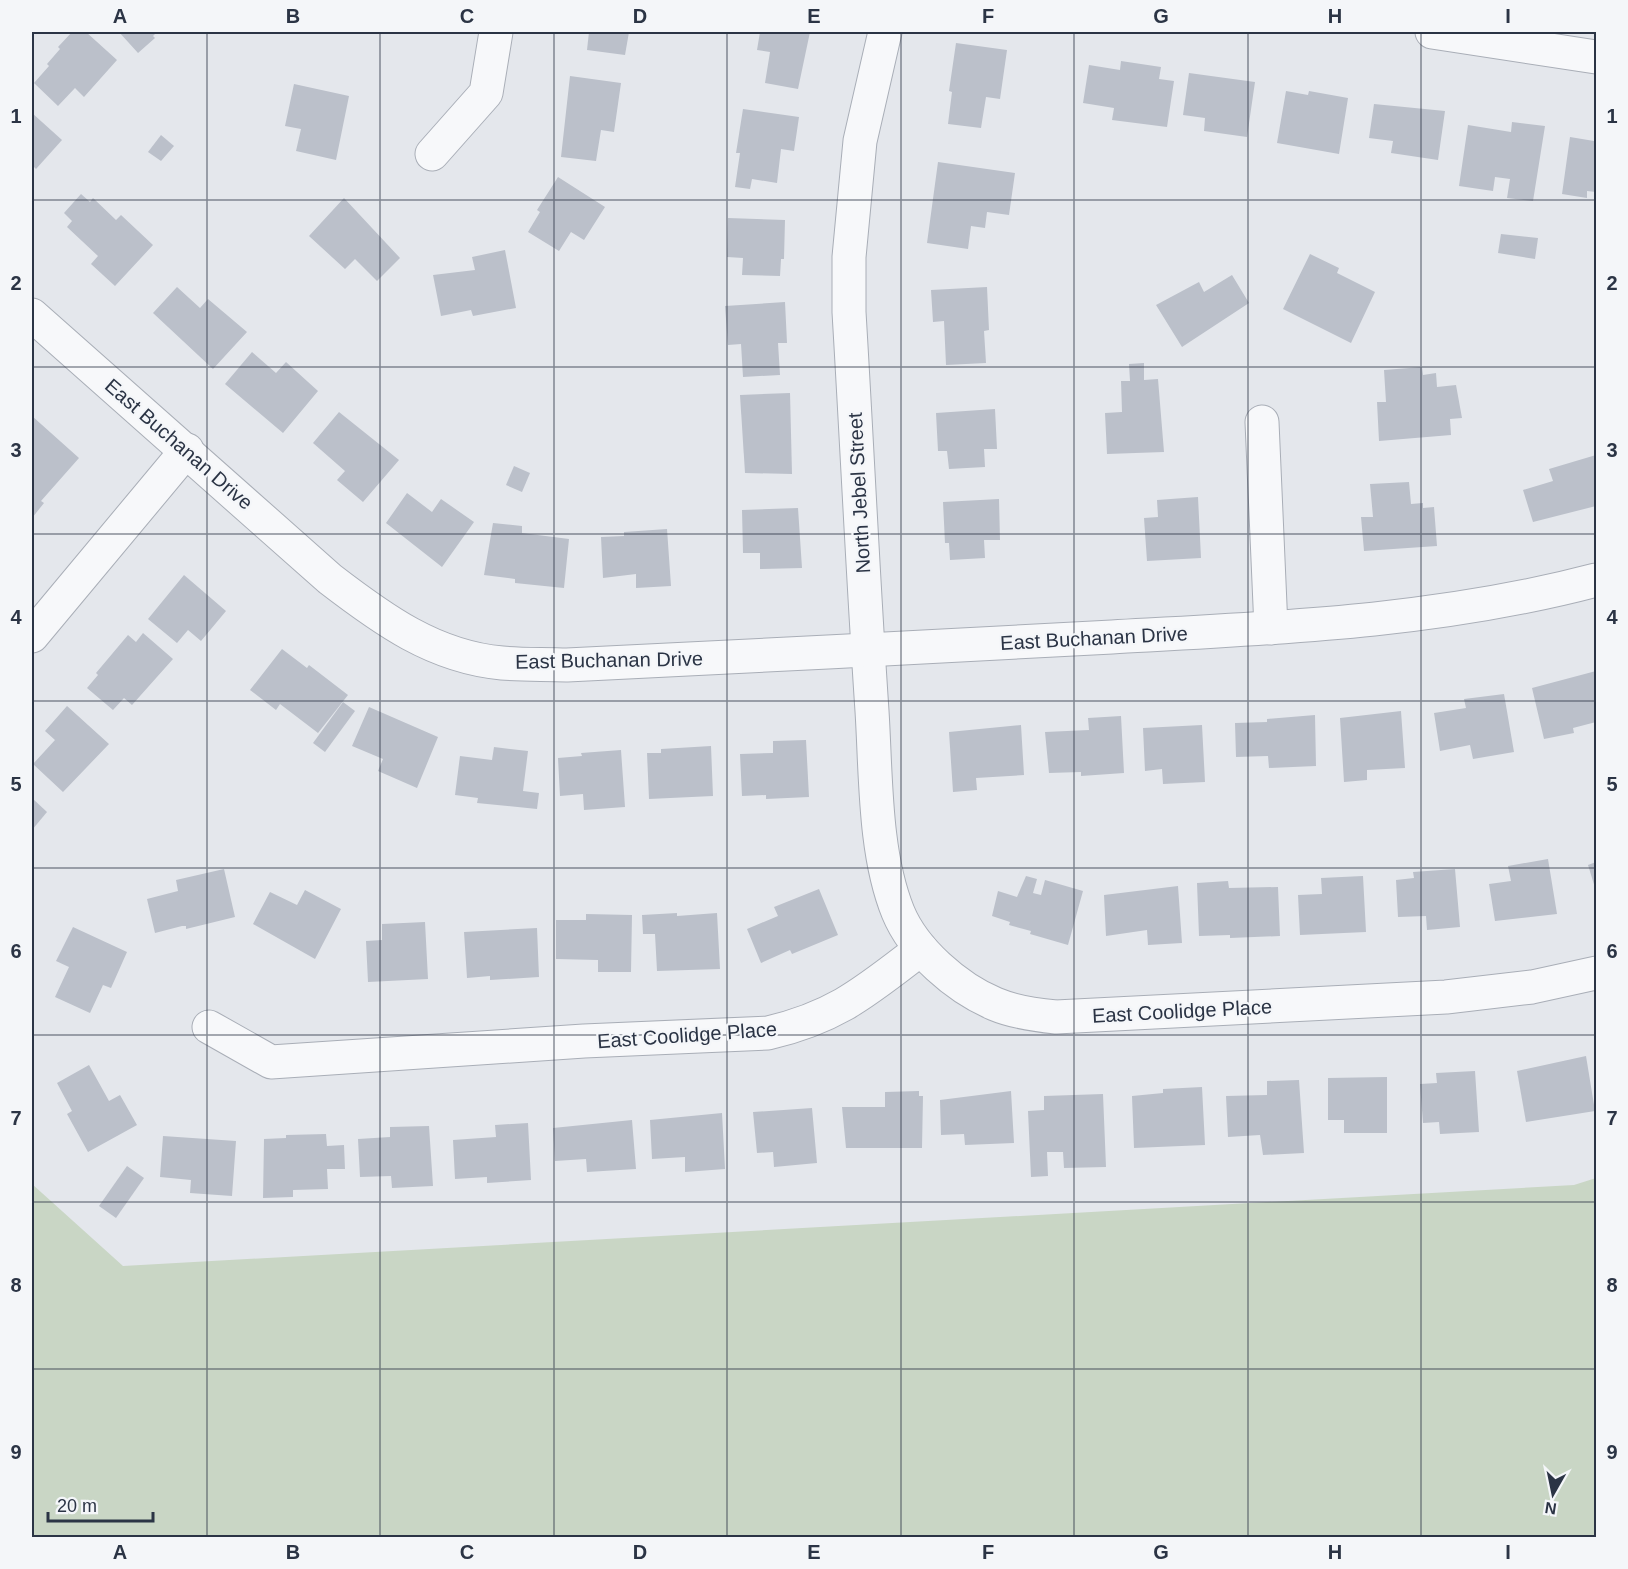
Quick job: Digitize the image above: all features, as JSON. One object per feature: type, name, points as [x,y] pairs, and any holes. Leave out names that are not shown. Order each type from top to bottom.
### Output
[{"type":"street","points":[[432,154],[486,93],[496,32]]},
{"type":"street","name":"North Jebel Street","points":[[885,32],[860,141],[849,257],[849,312],[868,650],[885,865],[898,913],[921,949]]},
{"type":"street","points":[[1432,32],[1596,57]]},
{"type":"street","name":"East Buchanan Drive","points":[[32,315],[330,579],[382,618],[408,634],[468,657],[500,663],[567,665],[1271,628],[1396,619],[1529,596],[1596,580]]},
{"type":"street","points":[[1262,422],[1271,628]]},
{"type":"street","points":[[32,636],[187,450]]},
{"type":"street","name":"East Coolidge Place","points":[[209,1027],[271,1062],[584,1041],[768,1033],[795,1027],[849,1004],[921,949],[966,988],[994,1004],[1026,1014],[1056,1017],[1446,997],[1532,987],[1596,973]]},
{"type":"green space","points":[[1596,1178],[1596,1537],[32,1537],[32,1184],[123,1266],[1574,1185]]},
{"type":"building","points":[[72,32],[86,32],[117,60],[84,97],[75,88],[58,106],[34,83],[49,66],[47,64],[60,49],[58,47]]},
{"type":"building","points":[[119,32],[157,32],[153,36],[155,38],[138,53]]},
{"type":"building","points":[[589,32],[629,32],[625,55],[587,50]]},
{"type":"building","points":[[760,32],[810,32],[798,89],[765,83],[770,52],[757,50]]},
{"type":"building","points":[[956,43],[1007,50],[1000,99],[986,97],[981,128],[948,124],[952,92],[949,91]]},
{"type":"building","points":[[1121,61],[1161,67],[1159,79],[1174,81],[1167,127],[1112,120],[1114,108],[1083,103],[1089,65],[1120,70]]},
{"type":"building","points":[[1189,73],[1255,82],[1247,137],[1204,131],[1205,118],[1183,115]]},
{"type":"building","points":[[570,76],[621,83],[614,132],[601,130],[596,161],[561,157]]},
{"type":"building","points":[[294,84],[349,96],[336,160],[296,151],[301,129],[285,126]]},
{"type":"building","points":[[1286,91],[1308,95],[1309,91],[1348,98],[1339,154],[1277,143]]},
{"type":"building","points":[[1374,104],[1445,111],[1438,160],[1391,153],[1393,141],[1369,138]]},
{"type":"building","points":[[743,109],[799,117],[794,151],[781,149],[777,183],[752,179],[750,189],[735,187],[740,153],[736,153]]},
{"type":"building","points":[[32,113],[62,140],[36,169],[32,165]]},
{"type":"building","points":[[1512,122],[1545,126],[1533,201],[1507,198],[1510,179],[1495,177],[1493,191],[1459,186],[1468,125],[1511,132]]},
{"type":"building","points":[[1595,130],[1596,192],[1587,191],[1587,198],[1562,194],[1570,137],[1594,141]]},
{"type":"building","points":[[161,135],[174,146],[161,161],[148,152]]},
{"type":"building","points":[[938,162],[1015,173],[1009,215],[987,212],[985,228],[971,226],[968,249],[927,243]]},
{"type":"building","points":[[558,177],[605,207],[584,240],[571,232],[559,251],[528,232],[540,212],[537,210]]},
{"type":"building","points":[[81,194],[90,202],[93,198],[116,220],[121,215],[153,245],[115,286],[91,264],[98,256],[67,227],[72,221],[64,213]]},
{"type":"building","points":[[344,198],[400,258],[377,281],[355,259],[345,269],[309,236]]},
{"type":"building","points":[[728,218],[785,220],[784,259],[781,259],[780,276],[742,275],[743,258],[727,257]]},
{"type":"building","points":[[1501,234],[1538,238],[1535,259],[1498,253]]},
{"type":"building","points":[[505,250],[516,308],[473,316],[471,310],[441,316],[433,275],[475,270],[472,257]]},
{"type":"building","points":[[1310,254],[1339,268],[1337,273],[1375,292],[1351,343],[1283,309]]},
{"type":"building","points":[[1232,275],[1249,303],[1182,347],[1156,305],[1199,282],[1204,292]]},
{"type":"building","points":[[177,287],[200,308],[208,299],[247,332],[213,369],[153,313]]},
{"type":"building","points":[[987,287],[989,330],[984,331],[986,363],[946,365],[944,321],[933,322],[931,290]]},
{"type":"building","points":[[785,302],[787,343],[778,343],[780,375],[743,377],[741,344],[728,345],[725,306]]},
{"type":"building","points":[[252,352],[276,373],[286,362],[318,391],[283,433],[225,384]]},
{"type":"building","points":[[1144,363],[1144,380],[1158,379],[1164,452],[1107,454],[1105,413],[1122,412],[1121,381],[1130,381],[1129,364]]},
{"type":"building","points":[[1422,367],[1423,375],[1436,373],[1437,387],[1456,385],[1462,418],[1450,419],[1451,435],[1379,441],[1377,402],[1386,402],[1384,370]]},
{"type":"building","points":[[790,393],[792,474],[745,473],[740,395]]},
{"type":"building","points":[[995,409],[997,449],[984,449],[985,467],[949,469],[947,451],[938,451],[936,413]]},
{"type":"building","points":[[339,412],[399,460],[363,502],[337,480],[345,471],[313,443]]},
{"type":"building","points":[[32,416],[79,458],[41,501],[44,503],[32,518]]},
{"type":"building","points":[[1596,455],[1596,506],[1533,522],[1523,490],[1553,481],[1549,469]]},
{"type":"building","points":[[514,466],[530,473],[522,492],[506,485]]},
{"type":"building","points":[[1409,482],[1411,504],[1423,503],[1423,508],[1434,507],[1437,546],[1364,551],[1361,517],[1373,517],[1370,484]]},
{"type":"building","points":[[407,493],[432,512],[441,499],[474,522],[442,567],[386,523]]},
{"type":"building","points":[[1198,497],[1201,558],[1147,561],[1144,518],[1158,517],[1157,500]]},
{"type":"building","points":[[999,499],[1000,540],[984,540],[985,558],[950,560],[949,543],[945,543],[943,502]]},
{"type":"building","points":[[798,508],[802,568],[760,569],[760,553],[743,553],[742,510]]},
{"type":"building","points":[[493,523],[522,526],[522,533],[569,539],[564,588],[515,583],[515,579],[484,575]]},
{"type":"building","points":[[667,529],[671,586],[636,588],[636,574],[603,578],[601,537],[624,536],[624,532]]},
{"type":"building","points":[[184,575],[226,611],[201,641],[188,630],[177,643],[148,619]]},
{"type":"building","points":[[143,633],[173,659],[132,705],[124,698],[113,710],[87,688],[98,675],[96,673],[128,635],[136,642]]},
{"type":"building","points":[[282,649],[307,668],[309,665],[348,695],[318,733],[280,704],[276,710],[250,690]]},
{"type":"building","points":[[1596,671],[1596,722],[1573,728],[1574,733],[1544,739],[1532,688]]},
{"type":"building","points":[[1504,694],[1514,752],[1473,759],[1470,745],[1440,751],[1434,713],[1466,708],[1464,699]]},
{"type":"building","points":[[343,702],[355,711],[325,752],[313,743]]},
{"type":"building","points":[[67,706],[109,744],[63,792],[33,764],[55,740],[45,731]]},
{"type":"building","points":[[369,707],[438,737],[417,788],[378,771],[383,759],[352,746]]},
{"type":"building","points":[[1401,711],[1405,768],[1367,770],[1367,780],[1344,782],[1340,718]]},
{"type":"building","points":[[1315,715],[1316,766],[1269,768],[1268,756],[1236,757],[1235,723],[1267,722],[1267,719]]},
{"type":"building","points":[[1121,716],[1124,773],[1081,776],[1081,772],[1049,773],[1045,732],[1089,730],[1088,718]]},
{"type":"building","points":[[1021,725],[1024,775],[976,778],[977,790],[953,792],[949,732]]},
{"type":"building","points":[[1202,725],[1205,782],[1163,784],[1162,769],[1145,771],[1143,728]]},
{"type":"building","points":[[806,740],[809,797],[766,799],[766,795],[742,796],[740,754],[773,753],[773,741]]},
{"type":"building","points":[[711,746],[713,796],[649,799],[647,753],[661,753],[661,749]]},
{"type":"building","points":[[494,747],[528,751],[523,791],[539,793],[537,809],[477,803],[478,798],[455,795],[460,756],[492,760]]},
{"type":"building","points":[[621,750],[625,807],[584,810],[583,794],[560,796],[558,758],[582,756],[581,753]]},
{"type":"building","points":[[32,798],[47,812],[32,830]]},
{"type":"building","points":[[1548,859],[1557,914],[1495,921],[1489,884],[1511,881],[1508,866]]},
{"type":"building","points":[[1596,862],[1596,891],[1588,865]]},
{"type":"building","points":[[224,869],[235,917],[186,929],[186,926],[182,926],[155,933],[147,899],[178,891],[176,880]]},
{"type":"building","points":[[1455,869],[1460,927],[1427,930],[1426,916],[1398,917],[1396,880],[1414,878],[1413,872]]},
{"type":"building","points":[[1026,876],[1037,879],[1033,893],[1041,895],[1045,880],[1083,891],[1068,945],[1030,934],[1031,931],[1009,925],[1010,922],[992,916],[998,891],[1017,897]]},
{"type":"building","points":[[1363,876],[1366,932],[1300,935],[1298,895],[1322,894],[1321,878]]},
{"type":"building","points":[[1228,881],[1229,888],[1278,887],[1280,936],[1230,938],[1230,935],[1199,936],[1197,883]]},
{"type":"building","points":[[1178,886],[1182,943],[1148,945],[1147,930],[1106,936],[1104,895]]},
{"type":"building","points":[[819,889],[838,935],[792,954],[790,950],[761,963],[747,929],[778,916],[774,907]]},
{"type":"building","points":[[305,890],[341,909],[315,959],[253,924],[270,892],[297,905]]},
{"type":"building","points":[[677,913],[677,916],[717,913],[720,969],[657,971],[655,934],[643,934],[642,915]]},
{"type":"building","points":[[586,914],[632,915],[631,972],[598,972],[598,960],[556,959],[556,920],[586,920]]},
{"type":"building","points":[[425,922],[428,979],[368,982],[366,941],[382,940],[382,924]]},
{"type":"building","points":[[73,927],[127,952],[111,988],[103,985],[90,1013],[55,997],[69,967],[56,961]]},
{"type":"building","points":[[537,928],[539,977],[490,980],[490,976],[467,978],[464,932]]},
{"type":"building","points":[[1586,1056],[1595,1111],[1526,1122],[1517,1071]]},
{"type":"building","points":[[89,1065],[109,1101],[120,1095],[137,1125],[88,1152],[67,1114],[72,1111],[57,1083]]},
{"type":"building","points":[[1475,1071],[1479,1132],[1440,1134],[1439,1122],[1423,1123],[1420,1084],[1437,1083],[1436,1073]]},
{"type":"building","points":[[1387,1077],[1387,1133],[1344,1133],[1344,1120],[1328,1120],[1328,1078]]},
{"type":"building","points":[[1299,1080],[1304,1153],[1263,1155],[1260,1135],[1228,1137],[1226,1096],[1267,1095],[1267,1081]]},
{"type":"building","points":[[1202,1087],[1205,1145],[1134,1148],[1132,1096],[1163,1093],[1163,1089]]},
{"type":"building","points":[[919,1091],[919,1096],[923,1096],[922,1148],[846,1148],[842,1107],[885,1107],[885,1092]]},
{"type":"building","points":[[1011,1091],[1014,1143],[965,1145],[964,1134],[941,1135],[940,1100]]},
{"type":"building","points":[[1103,1094],[1106,1167],[1064,1168],[1063,1152],[1047,1152],[1048,1176],[1031,1177],[1028,1111],[1044,1110],[1044,1096]]},
{"type":"building","points":[[812,1108],[817,1163],[774,1167],[773,1152],[757,1153],[753,1112]]},
{"type":"building","points":[[722,1113],[725,1169],[685,1172],[685,1157],[652,1159],[650,1120]]},
{"type":"building","points":[[632,1120],[636,1169],[587,1172],[586,1159],[555,1161],[553,1128]]},
{"type":"building","points":[[528,1123],[531,1180],[487,1183],[487,1177],[455,1179],[453,1140],[496,1137],[495,1125]]},
{"type":"building","points":[[429,1126],[433,1186],[392,1188],[391,1176],[360,1177],[358,1139],[390,1137],[390,1127]]},
{"type":"building","points":[[326,1134],[327,1146],[344,1145],[345,1169],[327,1169],[328,1189],[293,1190],[293,1197],[263,1198],[264,1139],[286,1138],[286,1135]]},
{"type":"building","points":[[163,1136],[236,1141],[232,1196],[190,1193],[191,1180],[160,1177]]},
{"type":"building","points":[[127,1166],[144,1178],[116,1218],[99,1206]]}]
